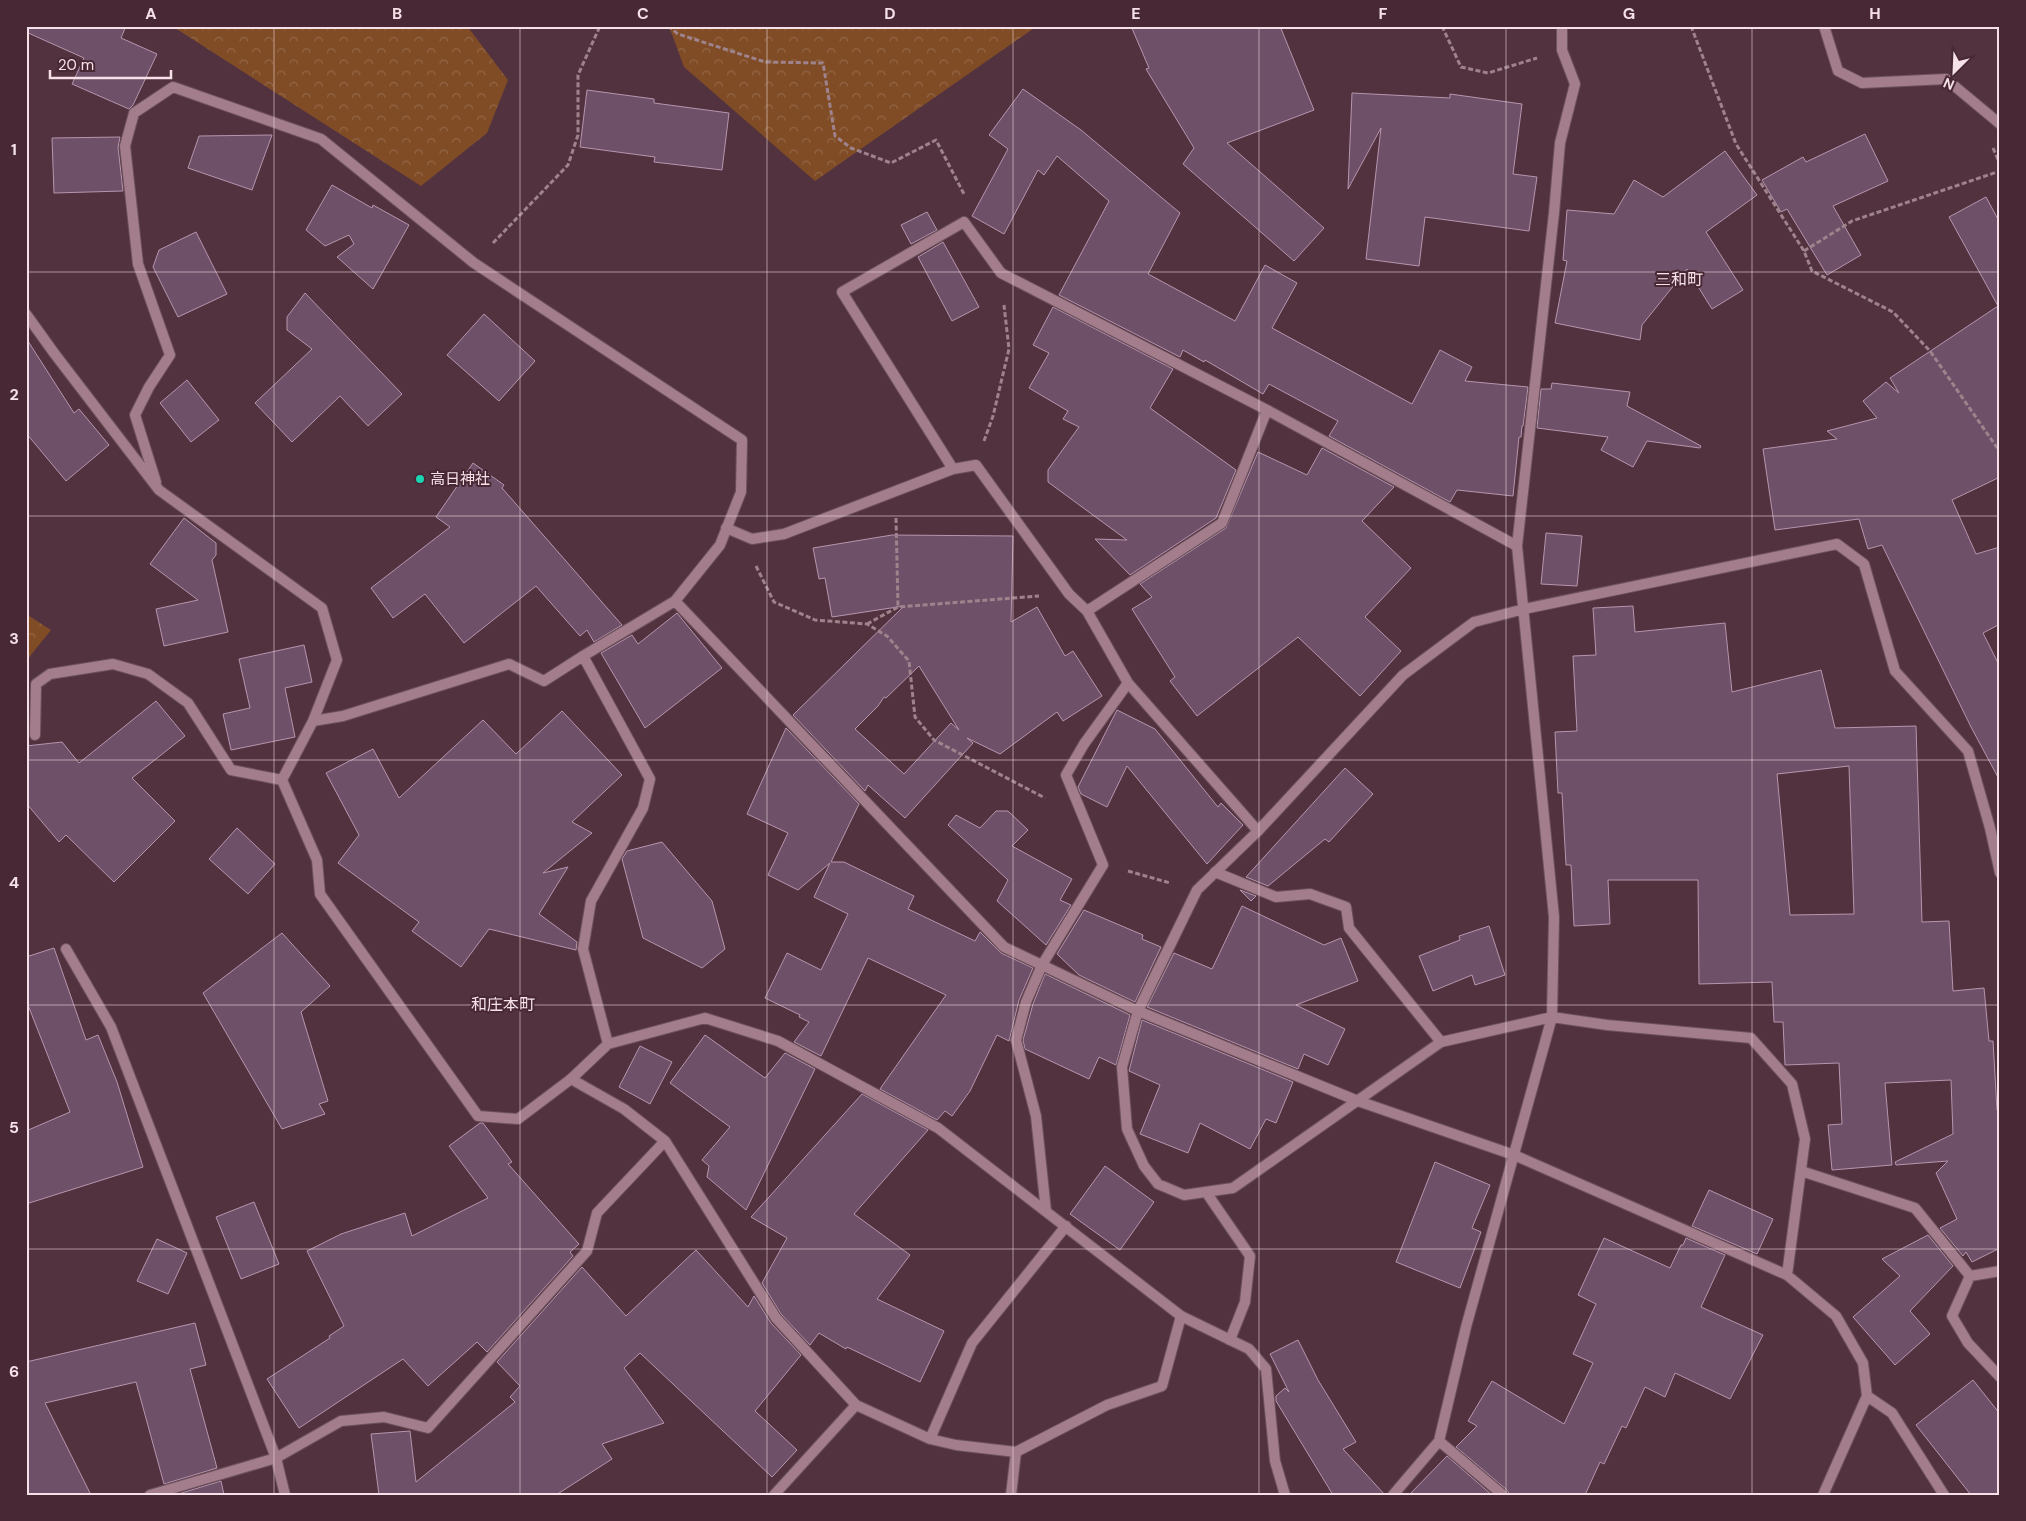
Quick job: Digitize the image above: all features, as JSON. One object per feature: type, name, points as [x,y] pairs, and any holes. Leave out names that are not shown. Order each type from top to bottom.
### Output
[{"type":"street","points":[[1392,1495],[1439,1441],[1466,1327],[1552,1017],[1554,917],[1517,546],[1554,213],[1560,142],[1575,84],[1562,50],[1562,26]]},
{"type":"street","points":[[1824,26],[1838,71],[1862,83],[1946,80],[2000,124]]},
{"type":"street","points":[[159,490],[135,415],[149,387],[170,355],[138,264],[125,146],[134,113],[173,87],[321,139],[474,263],[742,440],[740,492],[720,545],[676,601],[544,681],[509,664],[343,716],[313,721]]},
{"type":"street","points":[[953,469],[842,292],[964,222],[1001,272],[1267,410],[1517,546]]},
{"type":"street","points":[[26,314],[159,490],[322,608],[337,660],[313,721],[282,780]]},
{"type":"street","points":[[1087,610],[1222,523],[1267,410]]},
{"type":"street","points":[[726,528],[752,539],[784,534],[953,469],[976,465],[1070,594],[1087,610],[1128,683],[1258,831]]},
{"type":"street","points":[[1787,1275],[1805,1140],[1792,1084],[1751,1038],[1607,1025],[1552,1017],[1441,1042],[1233,1188],[1184,1195],[1158,1184],[1144,1166],[1127,1129],[1122,1067],[1138,1011],[1197,890],[1258,831],[1403,676],[1474,622],[1524,609],[1837,544],[1864,564],[1895,671],[1968,751],[1990,828],[2000,873]]},
{"type":"street","points":[[676,601],[1004,947],[1138,1011],[1358,1101],[1514,1155],[1787,1275],[1836,1316],[1862,1364],[1867,1396],[1822,1495]]},
{"type":"street","points":[[583,656],[650,779],[644,808],[591,901],[583,949],[608,1044]]},
{"type":"street","points":[[34,735],[36,684],[50,674],[113,664],[148,674],[188,703],[231,770],[282,780]]},
{"type":"street","points":[[1046,1211],[1036,1116],[1016,1040],[1026,1002],[1042,965],[1103,864],[1066,775],[1084,744],[1128,683]]},
{"type":"street","points":[[282,780],[317,860],[320,894],[478,1116],[518,1119],[571,1079],[608,1044],[705,1018],[778,1041],[938,1128],[1181,1316],[1249,1349],[1266,1369],[1274,1461],[1285,1495]]},
{"type":"street","points":[[1215,872],[1276,897],[1310,894],[1346,907],[1349,928],[1441,1042]]},
{"type":"street","points":[[66,949],[111,1027],[276,1458],[285,1495]]},
{"type":"street","points":[[571,1079],[624,1110],[665,1141],[776,1318],[856,1404],[930,1440],[1016,1452],[1107,1405],[1162,1386],[1181,1316]]},
{"type":"street","points":[[150,1495],[276,1458],[342,1421],[384,1417],[428,1428],[587,1251],[597,1213],[665,1141]]},
{"type":"street","points":[[1801,1171],[1915,1208],[1970,1276]]},
{"type":"street","points":[[1206,1192],[1250,1256],[1245,1302],[1230,1340]]},
{"type":"street","points":[[930,1440],[972,1343],[1066,1226]]},
{"type":"street","points":[[1970,1276],[2000,1272]]},
{"type":"street","points":[[1970,1276],[1952,1316],[1968,1344],[2000,1377]]},
{"type":"street","points":[[1867,1396],[1892,1413],[1944,1495]]},
{"type":"street","points":[[774,1495],[856,1404]]},
{"type":"street","points":[[1439,1441],[1503,1495]]},
{"type":"street","points":[[1011,1495],[1016,1452]]},
{"type":"path","points":[[474,263],[568,165],[578,135],[578,76],[600,26]]},
{"type":"path","points":[[668,26],[678,34],[765,62],[823,63],[835,136],[851,148],[891,163],[936,140],[966,199],[964,222]]},
{"type":"path","points":[[1442,26],[1461,67],[1488,73],[1562,50]]},
{"type":"path","points":[[1691,26],[1736,144],[1804,250],[1812,271],[1893,312],[1930,350],[2000,452]]},
{"type":"path","points":[[1804,250],[1852,220],[2000,171]]},
{"type":"path","points":[[976,465],[993,416],[1009,349],[1001,272]]},
{"type":"path","points":[[898,607],[896,509],[901,489]]},
{"type":"path","points":[[740,534],[774,602],[815,620],[867,624],[888,636],[910,662],[915,717],[934,740],[1084,818]]},
{"type":"path","points":[[867,624],[898,607],[1070,594]]},
{"type":"path","points":[[1103,864],[1197,890]]},
{"type":"green space","points":[[172,26],[467,26],[508,80],[487,133],[421,186]]},
{"type":"green space","points":[[669,26],[1037,26],[815,181],[684,67]]},
{"type":"green space","points":[[26,614],[51,630],[26,661]]},
{"type":"building","points":[[26,26],[126,26],[121,38],[157,54],[133,105],[129,109],[72,84],[84,58],[26,32]]},
{"type":"building","points":[[1131,26],[1280,26],[1314,110],[1227,143],[1324,228],[1294,261],[1183,164],[1194,148],[1146,69],[1149,68]]},
{"type":"building","points":[[1023,89],[1081,130],[1180,213],[1148,274],[1235,321],[1265,265],[1297,283],[1272,328],[1412,404],[1440,350],[1472,367],[1465,381],[1528,387],[1523,426],[1521,437],[1519,437],[1513,496],[1457,490],[1450,502],[1329,436],[1338,421],[1269,384],[1263,394],[1205,360],[1204,362],[1183,350],[1180,357],[1059,295],[1109,201],[1057,156],[1044,175],[1038,170],[1004,234],[972,216],[1008,149],[989,135]]},
{"type":"building","points":[[587,90],[654,99],[654,103],[729,113],[722,170],[654,162],[655,157],[580,147]]},
{"type":"building","points":[[1352,93],[1450,98],[1450,94],[1522,104],[1513,174],[1537,177],[1529,231],[1425,217],[1419,266],[1366,259],[1381,128],[1348,189]]},
{"type":"building","points":[[1865,134],[1888,181],[1833,206],[1861,255],[1827,275],[1787,209],[1781,212],[1762,180],[1803,157],[1806,162]]},
{"type":"building","points":[[272,135],[252,190],[188,168],[199,136]]},
{"type":"building","points":[[120,137],[118,147],[123,191],[54,193],[52,138]]},
{"type":"building","points":[[1725,151],[1757,195],[1706,232],[1743,290],[1712,309],[1687,269],[1642,325],[1640,340],[1555,323],[1567,261],[1563,260],[1567,210],[1614,214],[1634,180],[1663,197]]},
{"type":"building","points":[[332,185],[372,208],[373,205],[409,225],[373,289],[337,257],[354,244],[349,235],[325,246],[306,230]]},
{"type":"building","points":[[1986,197],[2000,223],[2000,477],[1952,500],[1976,554],[2000,547],[2000,624],[1983,633],[2000,667],[2000,781],[1971,727],[1882,545],[1868,549],[1859,519],[1775,530],[1763,449],[1837,439],[1827,431],[1877,418],[1863,401],[1886,382],[1899,393],[1890,378],[1998,306],[1949,217]]},
{"type":"building","points":[[927,212],[937,230],[911,244],[901,225]]},
{"type":"building","points":[[196,232],[227,294],[178,317],[153,267],[159,250]]},
{"type":"building","points":[[943,242],[979,307],[952,321],[918,257]]},
{"type":"building","points":[[305,293],[402,394],[368,426],[340,396],[292,442],[255,403],[312,349],[287,330],[287,317]]},
{"type":"building","points":[[1053,307],[1173,369],[1150,408],[1236,470],[1216,518],[1130,575],[1095,539],[1127,540],[1048,482],[1048,470],[1079,427],[1063,419],[1068,411],[1029,388],[1049,353],[1033,345]]},
{"type":"building","points":[[484,314],[535,361],[499,401],[447,355]]},
{"type":"building","points":[[26,338],[74,413],[79,409],[109,445],[66,481],[26,433]]},
{"type":"building","points":[[187,380],[219,420],[191,442],[160,403]]},
{"type":"building","points":[[1552,383],[1630,392],[1627,406],[1701,446],[1700,448],[1647,441],[1633,467],[1601,450],[1608,437],[1537,428],[1541,389],[1551,389]]},
{"type":"building","points":[[1322,448],[1394,487],[1362,521],[1411,568],[1365,617],[1401,651],[1360,696],[1298,637],[1197,716],[1170,681],[1175,677],[1132,609],[1152,597],[1140,584],[1226,528],[1258,452],[1307,475]]},
{"type":"building","points":[[473,463],[504,485],[502,488],[622,625],[594,642],[587,630],[580,636],[536,586],[464,643],[425,594],[393,618],[371,588],[450,527],[436,517]]},
{"type":"building","points":[[184,518],[216,543],[216,555],[212,560],[228,632],[164,646],[156,609],[198,600],[150,564]]},
{"type":"building","points":[[1546,533],[1582,536],[1577,586],[1541,584]]},
{"type":"building","points":[[892,535],[1013,536],[1011,622],[1037,607],[1065,656],[1073,651],[1102,696],[1063,721],[1057,712],[1000,754],[967,738],[973,743],[905,818],[868,785],[865,791],[793,715],[904,606],[832,617],[825,578],[819,579],[813,548]],"holes":[[[919,666],[959,730],[951,723],[904,774],[855,729],[878,706],[884,697],[886,698]]]},
{"type":"building","points":[[1633,606],[1635,632],[1725,623],[1732,692],[1821,670],[1835,728],[1916,726],[1922,922],[1949,921],[1953,991],[1984,988],[1989,1041],[1993,1041],[1997,1110],[2000,1107],[2000,1248],[1972,1262],[1966,1252],[1963,1256],[1940,1228],[1957,1219],[1936,1173],[1948,1161],[1896,1165],[1895,1162],[1953,1134],[1951,1080],[1885,1083],[1892,1165],[1832,1170],[1828,1125],[1842,1124],[1839,1063],[1785,1065],[1783,1022],[1774,1022],[1772,982],[1699,984],[1698,880],[1608,880],[1610,924],[1574,926],[1571,865],[1566,865],[1562,793],[1558,793],[1555,732],[1577,731],[1573,656],[1596,655],[1593,608]],"holes":[[[1849,766],[1854,914],[1790,915],[1777,774]]]},
{"type":"building","points":[[677,613],[722,668],[645,728],[601,653],[632,635],[638,644]]},
{"type":"building","points":[[304,645],[312,682],[285,688],[295,737],[231,750],[223,714],[250,708],[239,659]]},
{"type":"building","points":[[156,701],[185,736],[132,778],[175,821],[114,882],[66,835],[59,842],[26,803],[26,746],[62,742],[79,763]]},
{"type":"building","points":[[1117,710],[1155,729],[1218,807],[1221,803],[1243,825],[1207,864],[1127,766],[1107,807],[1081,794],[1078,787]]},
{"type":"building","points":[[562,711],[622,775],[572,822],[592,833],[543,873],[568,867],[539,914],[577,942],[576,950],[489,929],[461,967],[412,931],[419,922],[338,863],[359,835],[326,773],[373,749],[399,798],[483,720],[516,754]]},
{"type":"building","points":[[786,728],[859,804],[831,862],[844,862],[914,896],[908,909],[975,941],[980,932],[1001,953],[1033,968],[1019,1000],[1009,1041],[997,1035],[970,1091],[952,1116],[945,1111],[937,1120],[880,1089],[946,995],[868,958],[821,1056],[794,1042],[809,1022],[799,1017],[800,1015],[765,998],[787,953],[821,970],[848,914],[814,897],[830,863],[798,890],[768,875],[788,833],[747,814]]},
{"type":"building","points":[[1345,768],[1373,794],[1329,842],[1325,839],[1268,886],[1246,877]]},
{"type":"building","points":[[996,811],[1008,811],[1028,830],[1012,846],[1072,879],[1060,900],[1071,905],[1046,945],[997,901],[1008,880],[948,825],[956,815],[980,828]]},
{"type":"building","points":[[237,828],[275,864],[248,894],[209,859]]},
{"type":"building","points":[[662,842],[712,901],[725,949],[702,968],[643,938],[622,859],[627,851]]},
{"type":"building","points":[[1240,890],[1256,896],[1251,901]]},
{"type":"building","points":[[1242,906],[1324,945],[1341,938],[1358,981],[1296,1005],[1345,1029],[1328,1065],[1304,1054],[1298,1069],[1147,1007],[1174,953],[1212,969]]},
{"type":"building","points":[[1084,910],[1143,935],[1142,939],[1161,947],[1135,1002],[1079,975],[1057,954]]},
{"type":"building","points":[[1489,926],[1505,975],[1475,985],[1472,975],[1433,991],[1419,956],[1460,940],[1459,936]]},
{"type":"building","points":[[282,933],[330,986],[301,1012],[328,1101],[319,1104],[325,1114],[282,1129],[203,993]]},
{"type":"building","points":[[54,948],[86,1040],[98,1035],[117,1082],[143,1167],[26,1204],[26,1131],[70,1112],[26,1000],[26,957]]},
{"type":"building","points":[[1045,974],[1130,1015],[1116,1065],[1099,1057],[1089,1079],[1025,1049],[1023,1040],[1033,1004]]},
{"type":"building","points":[[1142,1020],[1293,1082],[1276,1123],[1266,1119],[1250,1149],[1200,1123],[1188,1153],[1140,1134],[1160,1085],[1129,1071]]},
{"type":"building","points":[[705,1035],[765,1078],[785,1053],[815,1069],[746,1210],[707,1177],[709,1166],[702,1160],[730,1127],[670,1083]]},
{"type":"building","points":[[640,1046],[672,1062],[650,1104],[619,1087]]},
{"type":"building","points":[[862,1094],[928,1130],[854,1214],[910,1255],[877,1299],[944,1331],[920,1382],[847,1347],[846,1349],[819,1333],[810,1345],[781,1314],[762,1283],[787,1238],[751,1217]]},
{"type":"building","points":[[480,1123],[483,1123],[512,1162],[508,1164],[579,1244],[570,1252],[573,1256],[487,1352],[477,1342],[428,1386],[403,1359],[299,1428],[267,1379],[330,1338],[329,1336],[344,1326],[307,1251],[341,1234],[405,1213],[412,1236],[488,1198],[449,1146]]},
{"type":"building","points":[[1435,1162],[1490,1185],[1472,1228],[1481,1232],[1460,1288],[1396,1262]]},
{"type":"building","points":[[1105,1166],[1154,1202],[1120,1250],[1070,1214]]},
{"type":"building","points":[[1709,1190],[1773,1219],[1757,1254],[1692,1226]]},
{"type":"building","points":[[254,1202],[279,1264],[241,1279],[216,1217]]},
{"type":"building","points":[[1928,1235],[1953,1266],[1910,1311],[1930,1334],[1895,1365],[1853,1317],[1900,1276],[1882,1259]]},
{"type":"building","points":[[1604,1238],[1670,1268],[1686,1238],[1725,1255],[1701,1307],[1763,1335],[1730,1399],[1675,1373],[1665,1397],[1645,1387],[1626,1428],[1622,1426],[1604,1464],[1600,1462],[1585,1495],[1510,1495],[1507,1490],[1456,1447],[1477,1426],[1468,1421],[1492,1381],[1564,1424],[1593,1363],[1573,1354],[1596,1304],[1578,1295]]},
{"type":"building","points":[[157,1239],[187,1253],[168,1294],[137,1281]]},
{"type":"building","points":[[696,1250],[748,1307],[754,1296],[771,1323],[801,1355],[755,1411],[797,1450],[772,1477],[640,1353],[624,1368],[664,1423],[602,1444],[612,1459],[556,1495],[379,1495],[371,1434],[410,1431],[416,1482],[515,1402],[510,1397],[520,1386],[497,1362],[582,1267],[626,1316]]},
{"type":"building","points":[[195,1323],[206,1365],[190,1369],[217,1468],[164,1484],[136,1382],[45,1403],[91,1495],[26,1495],[26,1362]]},
{"type":"building","points":[[1298,1340],[1318,1380],[1356,1442],[1343,1449],[1385,1495],[1333,1495],[1276,1401],[1276,1396],[1285,1388],[1289,1392],[1270,1354]]},
{"type":"building","points":[[1973,1380],[2000,1414],[2000,1495],[1971,1495],[1916,1425]]},
{"type":"building","points":[[1447,1456],[1492,1495],[1409,1495]]},
{"type":"building","points":[[221,1481],[224,1495],[175,1495]]},
{"type":"place","name":"高日神社","points":[[420,479]]},
{"type":"district","name":"三和町","points":[[1679,279]]},
{"type":"district","name":"和庄本町","points":[[503,1004]]}]
